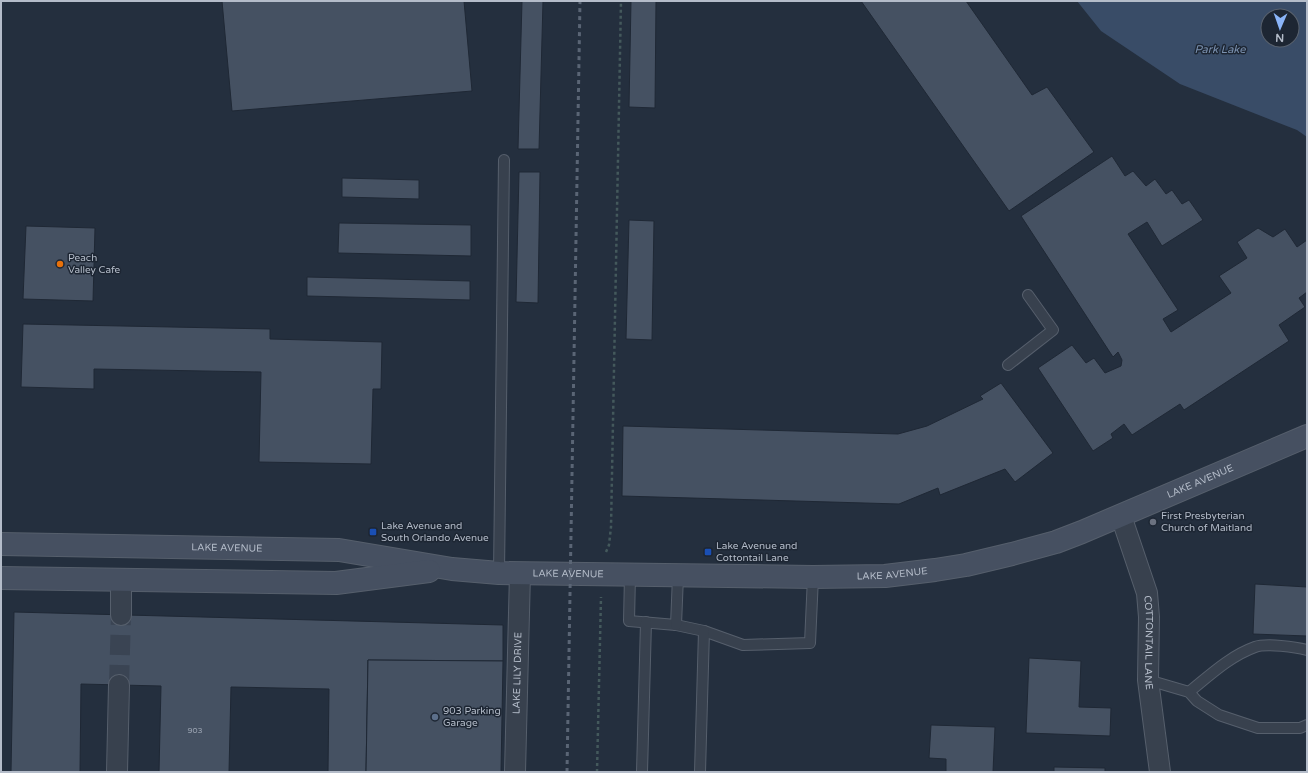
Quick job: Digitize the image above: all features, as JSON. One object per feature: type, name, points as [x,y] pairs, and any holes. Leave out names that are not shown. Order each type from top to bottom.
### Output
[{"type":"main road","name":"LAKE AVENUE","points":[[1,544],[339,550],[452,569],[510,573],[813,578],[885,576],[966,565],[1056,542],[1121,516],[1307,436]]},
{"type":"main road","name":"LAKE AVENUE","points":[[1,578],[336,583],[452,569]]},
{"type":"street","name":"COTTONTAIL LANE","points":[[1121,516],[1147,593],[1149,617],[1148,680],[1160,772]]},
{"type":"street","name":"LAKE LILY DRIVE","points":[[510,573],[515,772]]},
{"type":"street","points":[[121,580],[121,615]]},
{"type":"street","points":[[117,772],[119,685]]},
{"type":"lane","points":[[504,160],[510,573]]},
{"type":"lane","points":[[1008,364],[1053,330],[1028,295]]},
{"type":"lane","points":[[630,575],[629,621],[676,625],[704,630],[743,646],[810,643],[813,578]]},
{"type":"lane","points":[[676,625],[678,576]]},
{"type":"lane","points":[[642,772],[646,622]]},
{"type":"lane","points":[[700,772],[704,630]]},
{"type":"lane","points":[[1189,692],[1225,662],[1256,646],[1292,646],[1307,650]]},
{"type":"lane","points":[[1148,680],[1189,692],[1197,701],[1219,715],[1258,728],[1300,728],[1307,725]]},
{"type":"path","points":[[597,772],[601,574],[604,557],[609,545],[611,527],[621,1]]},
{"type":"water","name":"Park Lake","points":[[1077,1],[1307,1],[1307,137],[1297,130],[1180,84],[1101,31]]},
{"type":"building","points":[[222,1],[464,1],[472,91],[232,111]]},
{"type":"building","points":[[522,1],[543,1],[539,149],[518,149]]},
{"type":"building","points":[[631,1],[656,1],[655,108],[629,107]]},
{"type":"building","points":[[861,1],[966,1],[1032,95],[1047,87],[1094,152],[1009,211]]},
{"type":"building","points":[[1112,156],[1125,176],[1133,171],[1146,186],[1155,179],[1166,194],[1172,190],[1182,204],[1189,200],[1203,220],[1162,246],[1147,222],[1128,234],[1178,310],[1163,319],[1171,332],[1231,293],[1219,276],[1247,258],[1237,242],[1258,228],[1273,237],[1285,229],[1297,247],[1307,240],[1307,292],[1299,298],[1305,307],[1279,325],[1289,341],[1184,410],[1180,404],[1132,435],[1124,424],[1111,434],[1113,438],[1093,451],[1038,368],[1072,345],[1086,363],[1094,358],[1105,373],[1121,366],[1122,360],[1118,352],[1113,357],[1021,216]]},
{"type":"building","points":[[519,172],[540,172],[538,303],[516,302]]},
{"type":"building","points":[[342,178],[419,180],[419,199],[342,197]]},
{"type":"building","points":[[629,220],[654,221],[652,340],[626,339]]},
{"type":"building","points":[[339,223],[471,225],[471,256],[338,253]]},
{"type":"building","points":[[26,226],[95,228],[93,301],[23,299]]},
{"type":"building","points":[[307,277],[470,281],[470,300],[307,296]]},
{"type":"building","points":[[23,324],[270,329],[270,339],[382,342],[381,389],[373,389],[371,464],[259,462],[261,372],[94,369],[94,389],[21,387]]},
{"type":"building","points":[[1001,383],[1053,453],[1015,482],[1005,469],[940,495],[938,488],[899,504],[622,496],[623,426],[898,434],[927,426],[983,399],[980,396]]},
{"type":"building","points":[[1255,584],[1307,587],[1307,636],[1253,634]]},
{"type":"building","points":[[14,612],[503,625],[503,661],[368,660],[366,772],[328,772],[329,689],[231,687],[229,772],[159,772],[161,686],[81,684],[80,772],[11,772]]},
{"type":"building","points":[[1029,658],[1081,661],[1079,707],[1111,708],[1110,736],[1026,733]]},
{"type":"building","name":"903 Parking Garage","points":[[368,660],[503,661],[501,772],[366,772]]},
{"type":"building","points":[[931,725],[995,727],[993,772],[946,772],[946,759],[929,758]]},
{"type":"building","points":[[1054,767],[1105,768],[1105,772],[1054,772]]},
{"type":"tunnel","points":[[119,685],[121,615]]},
{"type":"railway","points":[[567,772],[580,1]]},
{"type":"place","name":"Peach Valley Cafe","points":[[60,264]]},
{"type":"place","name":"First Presbyterian Church of Maitland","points":[[1153,522]]},
{"type":"place","name":"Lake Avenue and South Orlando Avenue","points":[[373,532]]},
{"type":"place","name":"Lake Avenue and Cottontail Lane","points":[[708,552]]},
{"type":"place","name":"903 Parking Garage","points":[[435,717]]}]
